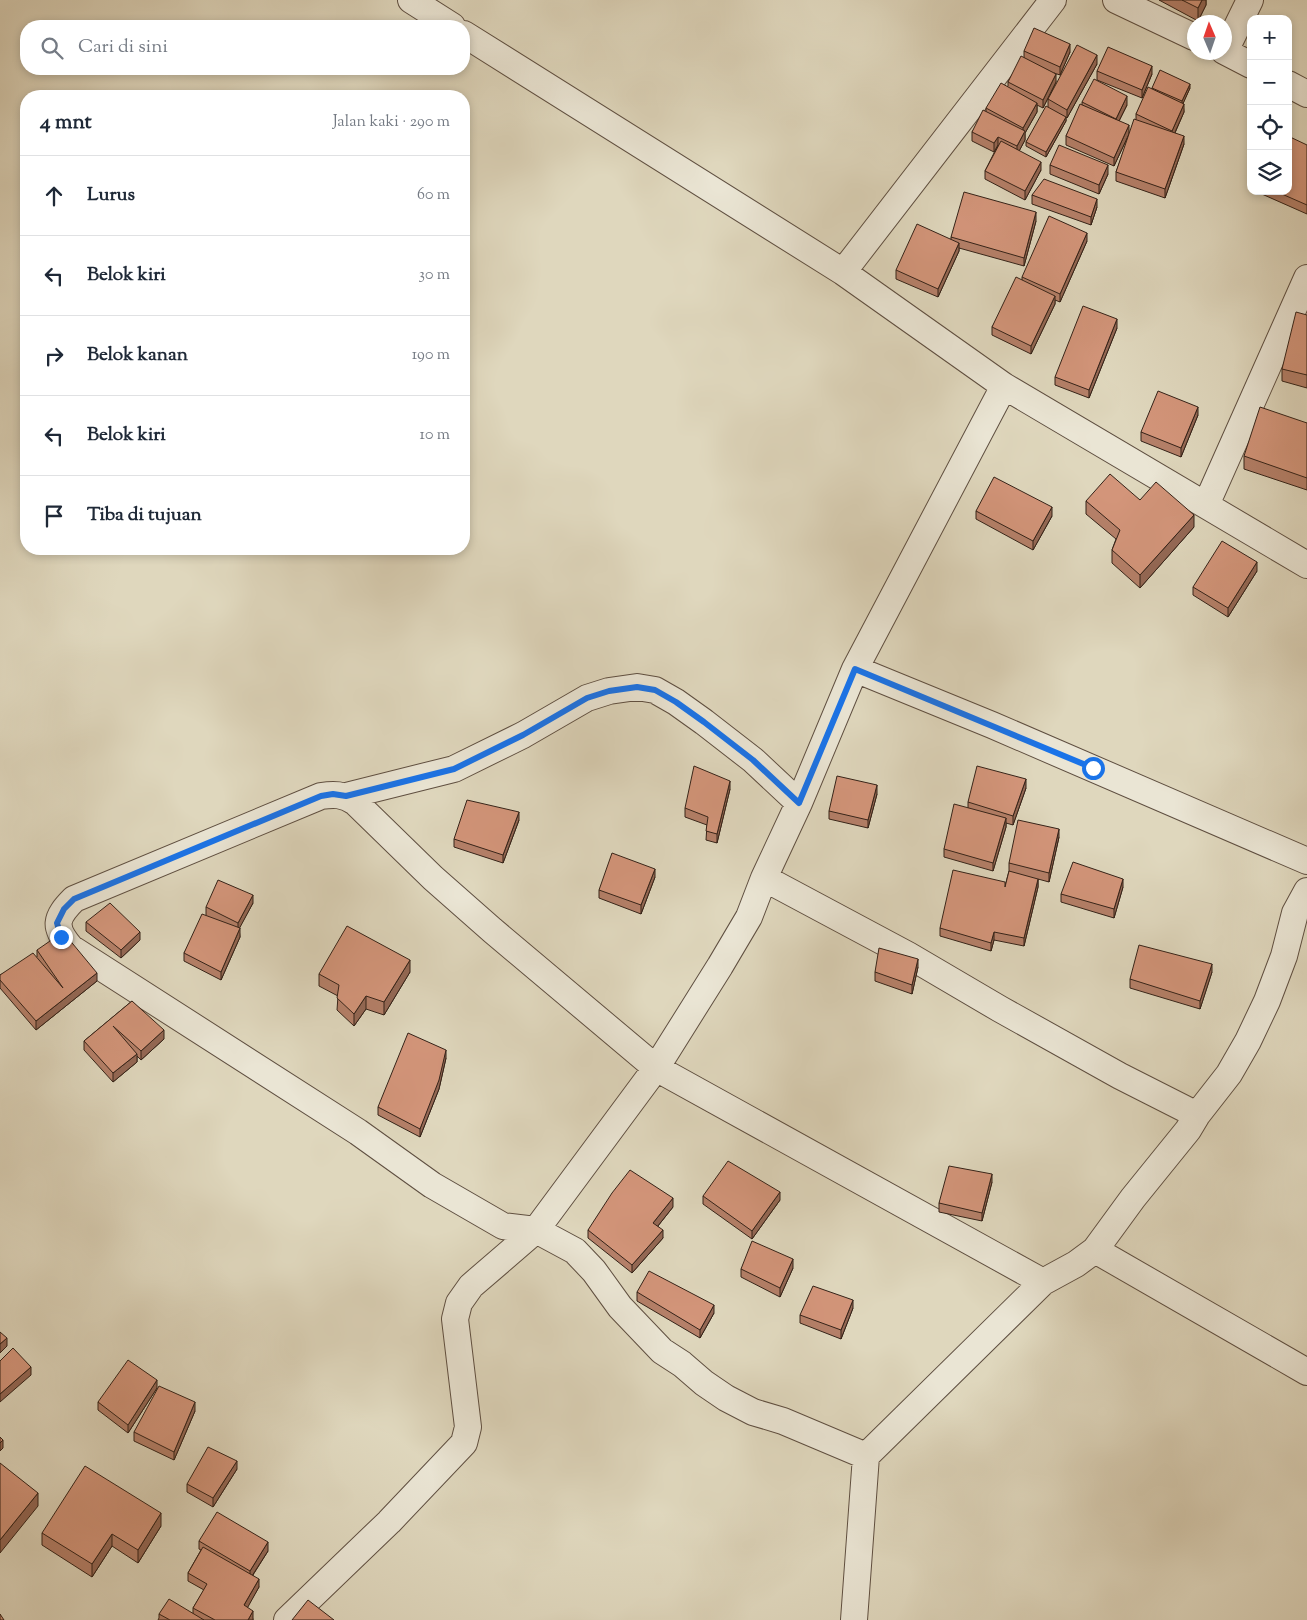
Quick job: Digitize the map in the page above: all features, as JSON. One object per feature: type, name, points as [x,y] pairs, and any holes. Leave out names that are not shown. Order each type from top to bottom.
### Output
[{"type":"street","points":[[411,0],[443,20]]},
{"type":"street","points":[[843,272],[1053,0]]},
{"type":"street","points":[[1116,0],[1187,34]]},
{"type":"street","points":[[1232,37],[1250,0]]},
{"type":"street","points":[[470,38],[843,272],[1004,386],[1307,565]]},
{"type":"street","points":[[1232,55],[1247,63]]},
{"type":"street","points":[[1292,86],[1307,94]]},
{"type":"street","points":[[1206,505],[1307,278]]},
{"type":"street","points":[[287,1620],[389,1522],[464,1443],[468,1427],[455,1319],[459,1303],[471,1286],[536,1230],[656,1068],[720,966],[749,917],[764,878],[799,803],[855,669],[1004,386]]},
{"type":"street","points":[[855,669],[1017,736],[1307,861]]},
{"type":"street","points":[[799,803],[753,760],[676,702],[655,690],[637,687],[609,691],[587,698],[523,735],[454,769],[346,796],[333,794],[321,796],[74,899],[64,909],[57,923],[61,937],[70,948],[358,1132],[432,1185],[503,1226],[536,1230],[575,1251],[594,1271],[620,1307],[662,1351],[726,1398],[753,1412],[783,1421],[866,1456]]},
{"type":"street","points":[[346,796],[355,802],[433,878],[492,930],[656,1068],[1044,1282]]},
{"type":"street","points":[[764,878],[908,956],[1120,1076],[1197,1115]]},
{"type":"street","points":[[854,1620],[866,1456],[1044,1282],[1076,1264],[1095,1250],[1133,1198],[1183,1137],[1197,1115],[1229,1074],[1267,1002],[1284,956],[1295,913],[1307,891]]},
{"type":"street","points":[[1095,1250],[1307,1372]]},
{"type":"building","points":[[1182,0],[1202,0],[1198,8]]},
{"type":"building","points":[[1034,28],[1070,44],[1060,67],[1024,51]]},
{"type":"building","points":[[1077,45],[1097,55],[1067,110],[1048,99]]},
{"type":"building","points":[[1108,47],[1152,66],[1142,90],[1097,71]]},
{"type":"building","points":[[1021,56],[1056,74],[1043,100],[1008,82]]},
{"type":"building","points":[[1160,70],[1190,84],[1182,101],[1152,88]]},
{"type":"building","points":[[1094,79],[1127,96],[1116,119],[1082,102]]},
{"type":"building","points":[[1001,83],[1037,103],[1023,128],[986,108]]},
{"type":"building","points":[[1148,87],[1184,104],[1172,131],[1136,114]]},
{"type":"building","points":[[1080,104],[1129,125],[1114,158],[1066,136]]},
{"type":"building","points":[[1046,106],[1066,117],[1046,152],[1026,142]]},
{"type":"building","points":[[983,110],[1025,131],[1017,146],[998,137],[994,143],[972,132]]},
{"type":"building","points":[[1134,119],[1184,136],[1165,189],[1116,172]]},
{"type":"building","points":[[1292,138],[1307,145],[1307,205],[1284,195],[1292,195]]},
{"type":"building","points":[[1001,141],[1041,162],[1025,191],[985,171]]},
{"type":"building","points":[[1059,145],[1108,165],[1099,185],[1050,165]]},
{"type":"building","points":[[1044,179],[1097,199],[1091,217],[1032,195]]},
{"type":"building","points":[[964,192],[1036,212],[1024,258],[951,237]]},
{"type":"building","points":[[1049,216],[1087,233],[1060,294],[1022,277]]},
{"type":"building","points":[[917,224],[959,243],[938,289],[896,270]]},
{"type":"building","points":[[1016,277],[1055,296],[1031,346],[992,327]]},
{"type":"building","points":[[1083,306],[1117,319],[1089,390],[1055,377]]},
{"type":"building","points":[[1296,312],[1307,315],[1307,375],[1282,369]]},
{"type":"building","points":[[1158,391],[1198,407],[1181,448],[1141,432]]},
{"type":"building","points":[[1260,407],[1307,423],[1307,478],[1244,456]]},
{"type":"building","points":[[1110,474],[1140,500],[1156,482],[1194,515],[1140,575],[1112,550],[1120,530],[1086,501]]},
{"type":"building","points":[[994,477],[1052,507],[1033,541],[976,511]]},
{"type":"building","points":[[1222,541],[1257,562],[1228,608],[1193,587]]},
{"type":"building","points":[[694,766],[730,781],[717,834],[706,831],[708,817],[685,808]]},
{"type":"building","points":[[977,766],[1026,779],[1013,816],[968,802]]},
{"type":"building","points":[[837,776],[877,785],[868,820],[829,811]]},
{"type":"building","points":[[467,800],[519,812],[503,855],[454,839]]},
{"type":"building","points":[[954,804],[1006,818],[993,863],[944,849]]},
{"type":"building","points":[[1018,820],[1059,829],[1049,873],[1009,863]]},
{"type":"building","points":[[612,853],[655,869],[641,905],[599,890]]},
{"type":"building","points":[[1073,862],[1123,879],[1114,909],[1061,894]]},
{"type":"building","points":[[953,870],[1005,882],[1005,887],[1009,871],[1038,879],[1024,938],[994,932],[991,943],[940,928]]},
{"type":"building","points":[[218,880],[253,895],[238,923],[206,907]]},
{"type":"building","points":[[110,903],[140,932],[121,950],[86,922]]},
{"type":"building","points":[[202,914],[240,928],[221,972],[184,953]]},
{"type":"building","points":[[347,926],[410,960],[384,1002],[366,996],[354,1014],[337,998],[339,985],[319,974]]},
{"type":"building","points":[[63,932],[97,973],[36,1021],[0,980],[0,975],[33,953],[63,988],[37,950]]},
{"type":"building","points":[[1139,945],[1212,964],[1200,1001],[1130,979]]},
{"type":"building","points":[[879,948],[918,959],[912,985],[875,972]]},
{"type":"building","points":[[132,1001],[164,1030],[141,1051],[113,1026],[137,1054],[113,1073],[84,1041]]},
{"type":"building","points":[[408,1033],[446,1050],[439,1080],[420,1129],[378,1107]]},
{"type":"building","points":[[728,1161],[780,1192],[752,1231],[703,1196]]},
{"type":"building","points":[[949,1166],[992,1174],[982,1213],[939,1203]]},
{"type":"building","points":[[630,1170],[673,1198],[653,1223],[663,1230],[632,1265],[588,1230],[612,1193]]},
{"type":"building","points":[[752,1241],[793,1259],[780,1288],[741,1269]]},
{"type":"building","points":[[649,1271],[714,1305],[700,1330],[637,1292]]},
{"type":"building","points":[[813,1286],[853,1300],[841,1330],[800,1315]]},
{"type":"building","points":[[0,1332],[7,1338],[0,1344]]},
{"type":"building","points":[[13,1348],[31,1367],[0,1394],[0,1361]]},
{"type":"building","points":[[128,1360],[157,1380],[128,1425],[98,1402]]},
{"type":"building","points":[[159,1386],[195,1402],[174,1452],[134,1432]]},
{"type":"building","points":[[208,1447],[237,1461],[213,1498],[187,1484]]},
{"type":"building","points":[[0,1463],[38,1493],[0,1540]]},
{"type":"building","points":[[85,1466],[161,1513],[138,1550],[112,1534],[92,1564],[42,1533]]},
{"type":"building","points":[[217,1512],[268,1542],[250,1571],[199,1541]]},
{"type":"building","points":[[203,1547],[259,1579],[244,1605],[253,1611],[248,1620],[215,1620],[193,1608],[207,1584],[188,1573]]},
{"type":"building","points":[[169,1599],[204,1620],[170,1620],[159,1614]]},
{"type":"building","points":[[308,1600],[334,1620],[292,1620]]},
{"type":"route","points":[[61,937],[57,923],[64,909],[74,899],[321,796],[333,794],[346,796],[454,769],[523,735],[587,698],[609,691],[637,687],[655,690],[676,702],[753,760],[799,803],[855,669],[1093,768]]}]
